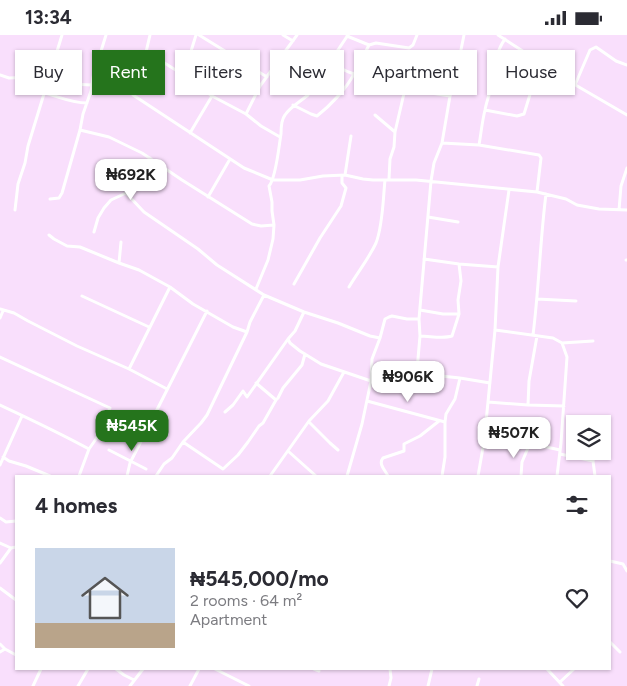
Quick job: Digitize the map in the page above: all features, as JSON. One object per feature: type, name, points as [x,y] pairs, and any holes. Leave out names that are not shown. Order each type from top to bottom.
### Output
[{"type":"street","points":[[58,50],[62,35]]},
{"type":"street","points":[[102,50],[106,35]]},
{"type":"street","points":[[146,50],[150,35]]},
{"type":"street","points":[[192,50],[197,35],[266,77]]},
{"type":"street","points":[[283,35],[293,41]]},
{"type":"street","points":[[246,114],[266,77],[297,35]]},
{"type":"street","points":[[338,50],[348,35],[369,45],[376,43],[409,48],[413,45],[416,35]]},
{"type":"street","points":[[464,35],[450,96],[442,143],[434,163],[431,181],[419,319],[420,336],[417,370],[418,373],[422,374],[490,383]]},
{"type":"street","points":[[498,35],[522,50]]},
{"type":"street","points":[[479,145],[484,110],[498,53],[505,39]]},
{"type":"street","points":[[366,50],[369,45]]},
{"type":"street","points":[[627,65],[616,61],[596,47],[593,47],[575,85],[627,115]]},
{"type":"street","points":[[0,75],[15,78]]},
{"type":"street","points":[[293,105],[316,116],[346,88],[354,75]]},
{"type":"street","points":[[50,199],[59,198],[62,193],[80,130],[92,85],[82,85]]},
{"type":"street","points":[[15,209],[20,176],[44,95]]},
{"type":"street","points":[[52,95],[75,103],[87,103]]},
{"type":"street","points":[[133,95],[244,168],[273,180],[300,180],[323,175],[343,175],[373,181],[431,181],[537,192],[566,199],[577,205],[599,209],[627,210]]},
{"type":"street","points":[[256,289],[274,239],[269,186],[273,180],[278,158],[282,119],[293,105],[302,101],[308,95]]},
{"type":"street","points":[[349,287],[377,241],[390,159],[404,95]]},
{"type":"street","points":[[444,95],[450,96]]},
{"type":"street","points":[[484,110],[517,116],[524,114],[530,95]]},
{"type":"street","points":[[190,133],[212,96],[246,114],[261,126],[280,137]]},
{"type":"street","points":[[375,115],[395,132]]},
{"type":"street","points":[[80,130],[109,137],[142,153],[252,224],[261,226],[274,225]]},
{"type":"street","points":[[294,284],[344,199],[346,189],[342,183],[351,136]]},
{"type":"street","points":[[442,143],[479,145],[539,155],[541,158],[537,192]]},
{"type":"street","points":[[94,231],[98,218],[104,208],[111,199],[126,193],[150,158]]},
{"type":"street","points":[[208,197],[230,159]]},
{"type":"street","points":[[619,210],[621,186],[627,168]]},
{"type":"street","points":[[478,475],[484,442],[490,383],[498,267],[509,190]]},
{"type":"street","points":[[126,193],[144,212],[246,285],[304,312],[370,336],[380,337]]},
{"type":"street","points":[[528,405],[546,194]]},
{"type":"street","points":[[428,217],[458,222]]},
{"type":"street","points":[[48,235],[67,246],[80,247],[139,270],[170,287],[193,304],[247,333]]},
{"type":"street","points":[[119,263],[121,242]]},
{"type":"street","points":[[424,259],[498,267]]},
{"type":"street","points":[[420,336],[452,337],[459,314],[458,300],[461,281],[459,264]]},
{"type":"street","points":[[129,369],[170,287]]},
{"type":"street","points":[[158,475],[164,464],[172,458],[206,415],[264,295]]},
{"type":"street","points":[[82,297],[149,327]]},
{"type":"street","points":[[537,299],[576,301]]},
{"type":"street","points":[[0,318],[1,310],[14,313],[168,389]]},
{"type":"street","points":[[420,310],[443,314],[459,314]]},
{"type":"street","points":[[127,475],[130,463],[206,311]]},
{"type":"street","points":[[225,412],[233,405],[243,391],[247,397],[288,339],[296,331],[304,312]]},
{"type":"street","points":[[347,475],[359,437],[367,401],[371,381],[372,359],[385,319],[389,317],[419,319]]},
{"type":"street","points":[[495,330],[553,338],[562,343],[593,341]]},
{"type":"street","points":[[288,339],[290,343],[321,364],[371,381]]},
{"type":"street","points":[[557,475],[567,357],[562,343]]},
{"type":"street","points":[[183,442],[223,469],[238,455],[267,417],[283,388],[302,365],[305,354]]},
{"type":"street","points":[[0,357],[110,408],[96,439],[89,449],[79,475]]},
{"type":"street","points":[[271,475],[309,422],[328,401],[344,372]]},
{"type":"street","points":[[442,475],[445,457],[446,414],[455,399],[460,378]]},
{"type":"street","points":[[481,382],[490,378]]},
{"type":"street","points":[[256,383],[276,400]]},
{"type":"street","points":[[367,401],[445,423]]},
{"type":"street","points":[[488,402],[564,406]]},
{"type":"street","points":[[0,405],[89,449]]},
{"type":"street","points":[[0,465],[22,416]]},
{"type":"street","points":[[106,419],[130,421],[148,428]]},
{"type":"street","points":[[387,475],[381,459],[404,451],[404,444],[420,436],[439,421]]},
{"type":"street","points":[[309,422],[338,450]]},
{"type":"street","points":[[484,442],[533,444],[593,461],[595,475]]},
{"type":"street","points":[[521,475],[522,462],[528,448],[527,443]]},
{"type":"street","points":[[109,450],[146,469]]},
{"type":"street","points":[[288,451],[315,475]]},
{"type":"street","points":[[3,457],[48,475]]},
{"type":"street","points":[[0,518],[6,522],[15,521]]},
{"type":"street","points":[[0,543],[11,548],[15,547]]},
{"type":"street","points":[[0,563],[11,548]]},
{"type":"street","points":[[611,561],[623,564],[627,571]]},
{"type":"street","points":[[0,588],[15,599]]},
{"type":"street","points":[[0,644],[4,649],[15,654]]},
{"type":"street","points":[[611,644],[620,651]]},
{"type":"street","points":[[0,651],[4,649]]},
{"type":"street","points":[[33,686],[41,670]]},
{"type":"street","points":[[78,686],[87,670]]},
{"type":"street","points":[[117,670],[134,680]]},
{"type":"street","points":[[130,686],[142,670]]},
{"type":"street","points":[[190,686],[198,670]]},
{"type":"street","points":[[217,670],[249,686]]},
{"type":"street","points":[[389,686],[390,670]]},
{"type":"street","points":[[428,686],[432,670]]},
{"type":"street","points":[[548,670],[563,686]]},
{"type":"street","points":[[552,670],[553,676]]},
{"type":"street","points":[[560,682],[573,670]]},
{"type":"street","points":[[477,686],[479,679]]}]
